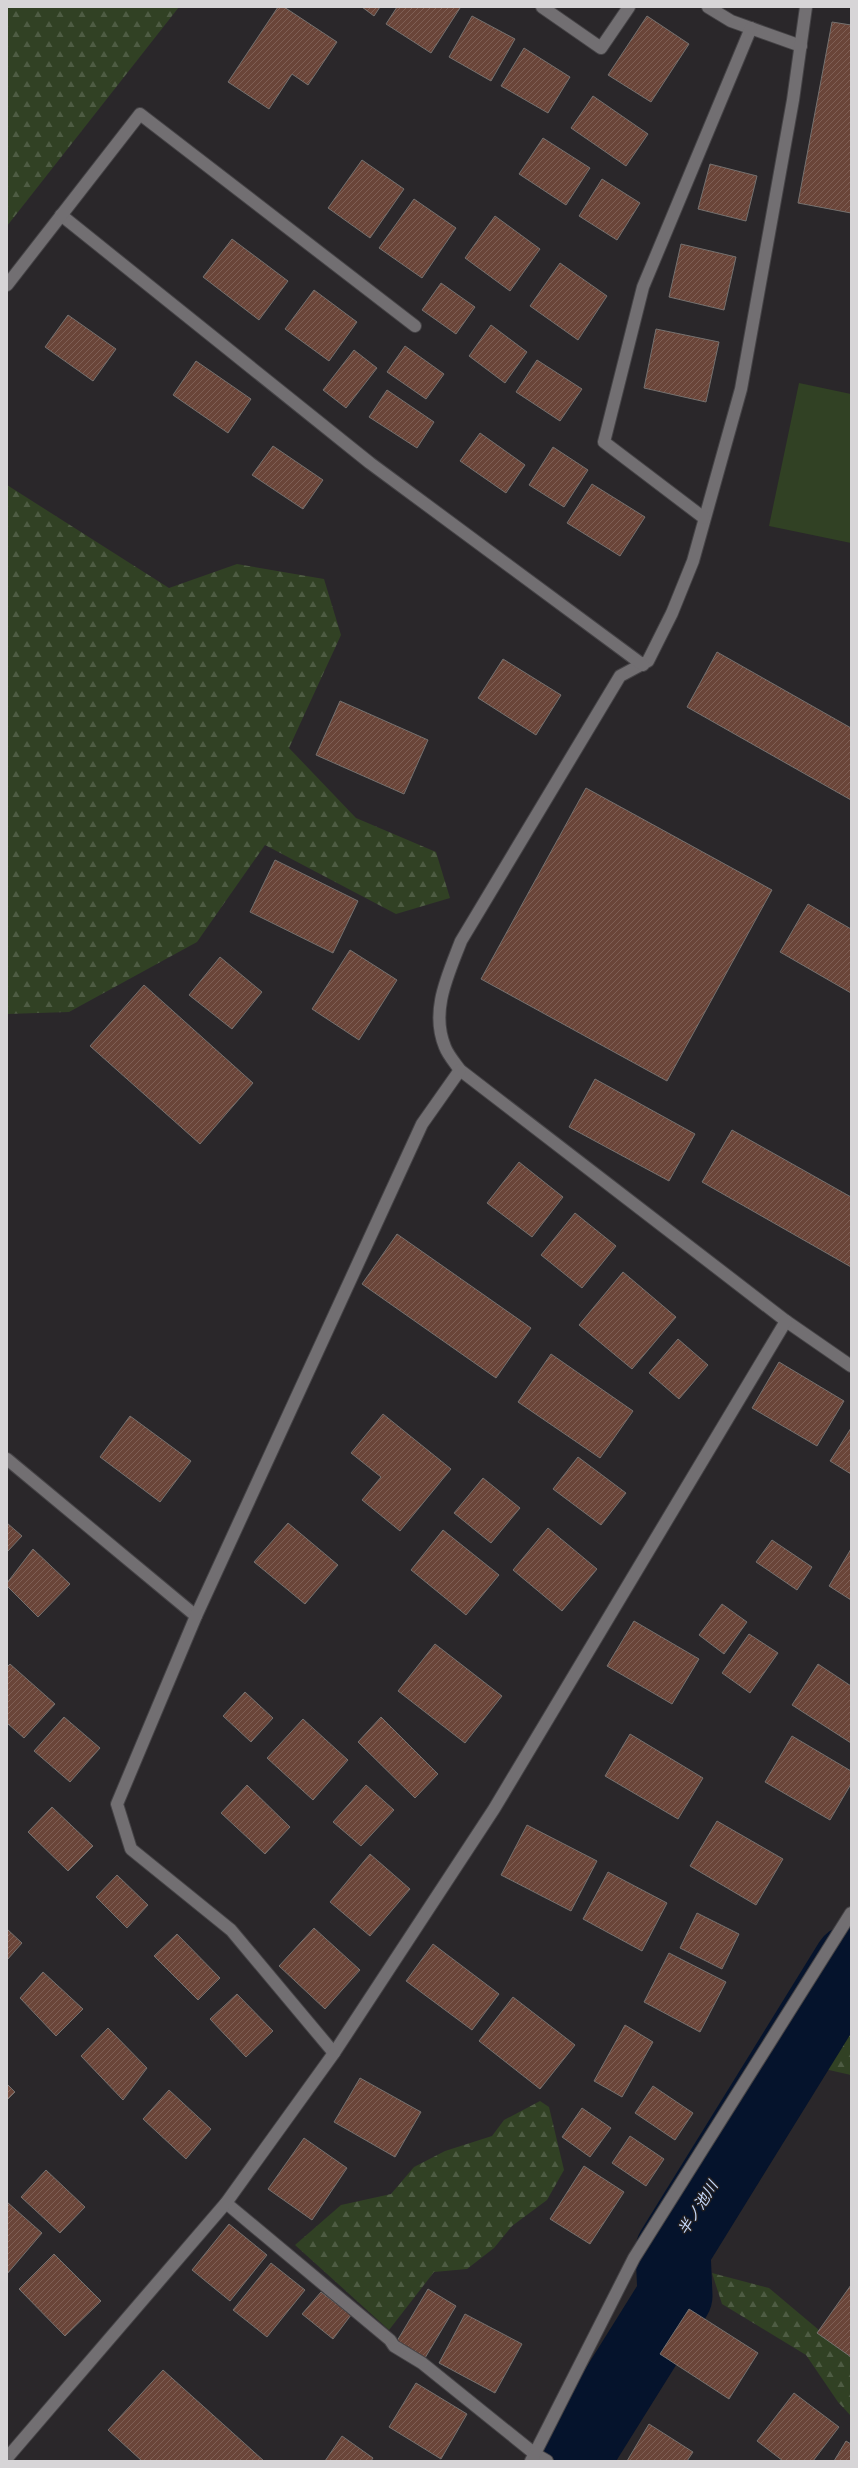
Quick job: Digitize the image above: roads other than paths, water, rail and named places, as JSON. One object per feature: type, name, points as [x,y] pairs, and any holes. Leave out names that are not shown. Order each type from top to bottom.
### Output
[{"type":"street","points":[[542,7],[601,48],[629,7]]},
{"type":"street","points":[[708,7],[731,21],[801,46]]},
{"type":"street","points":[[806,7],[794,100],[741,389],[693,560],[672,612],[648,661],[620,676],[461,941],[443,988],[438,1021],[445,1047],[460,1070],[786,1320],[851,1366]]},
{"type":"street","points":[[704,518],[604,442],[643,288],[751,28]]},
{"type":"street","points":[[7,285],[140,114],[415,326]]},
{"type":"street","points":[[61,215],[370,462],[642,665]]},
{"type":"street","points":[[334,2053],[231,1930],[131,1850],[117,1804],[196,1616],[422,1124],[460,1070]]},
{"type":"street","points":[[7,2458],[226,2203],[334,2053],[494,1809],[786,1320]]},
{"type":"street","points":[[7,1459],[196,1616]]},
{"type":"street","points":[[533,2458],[634,2258],[851,1913]]},
{"type":"street","points":[[226,2203],[390,2340],[394,2346],[422,2363],[533,2458],[547,2461]]},
{"type":"waterway","name":"半ノ池川","points":[[572,2461],[675,2296],[673,2250],[851,1962]]}]
